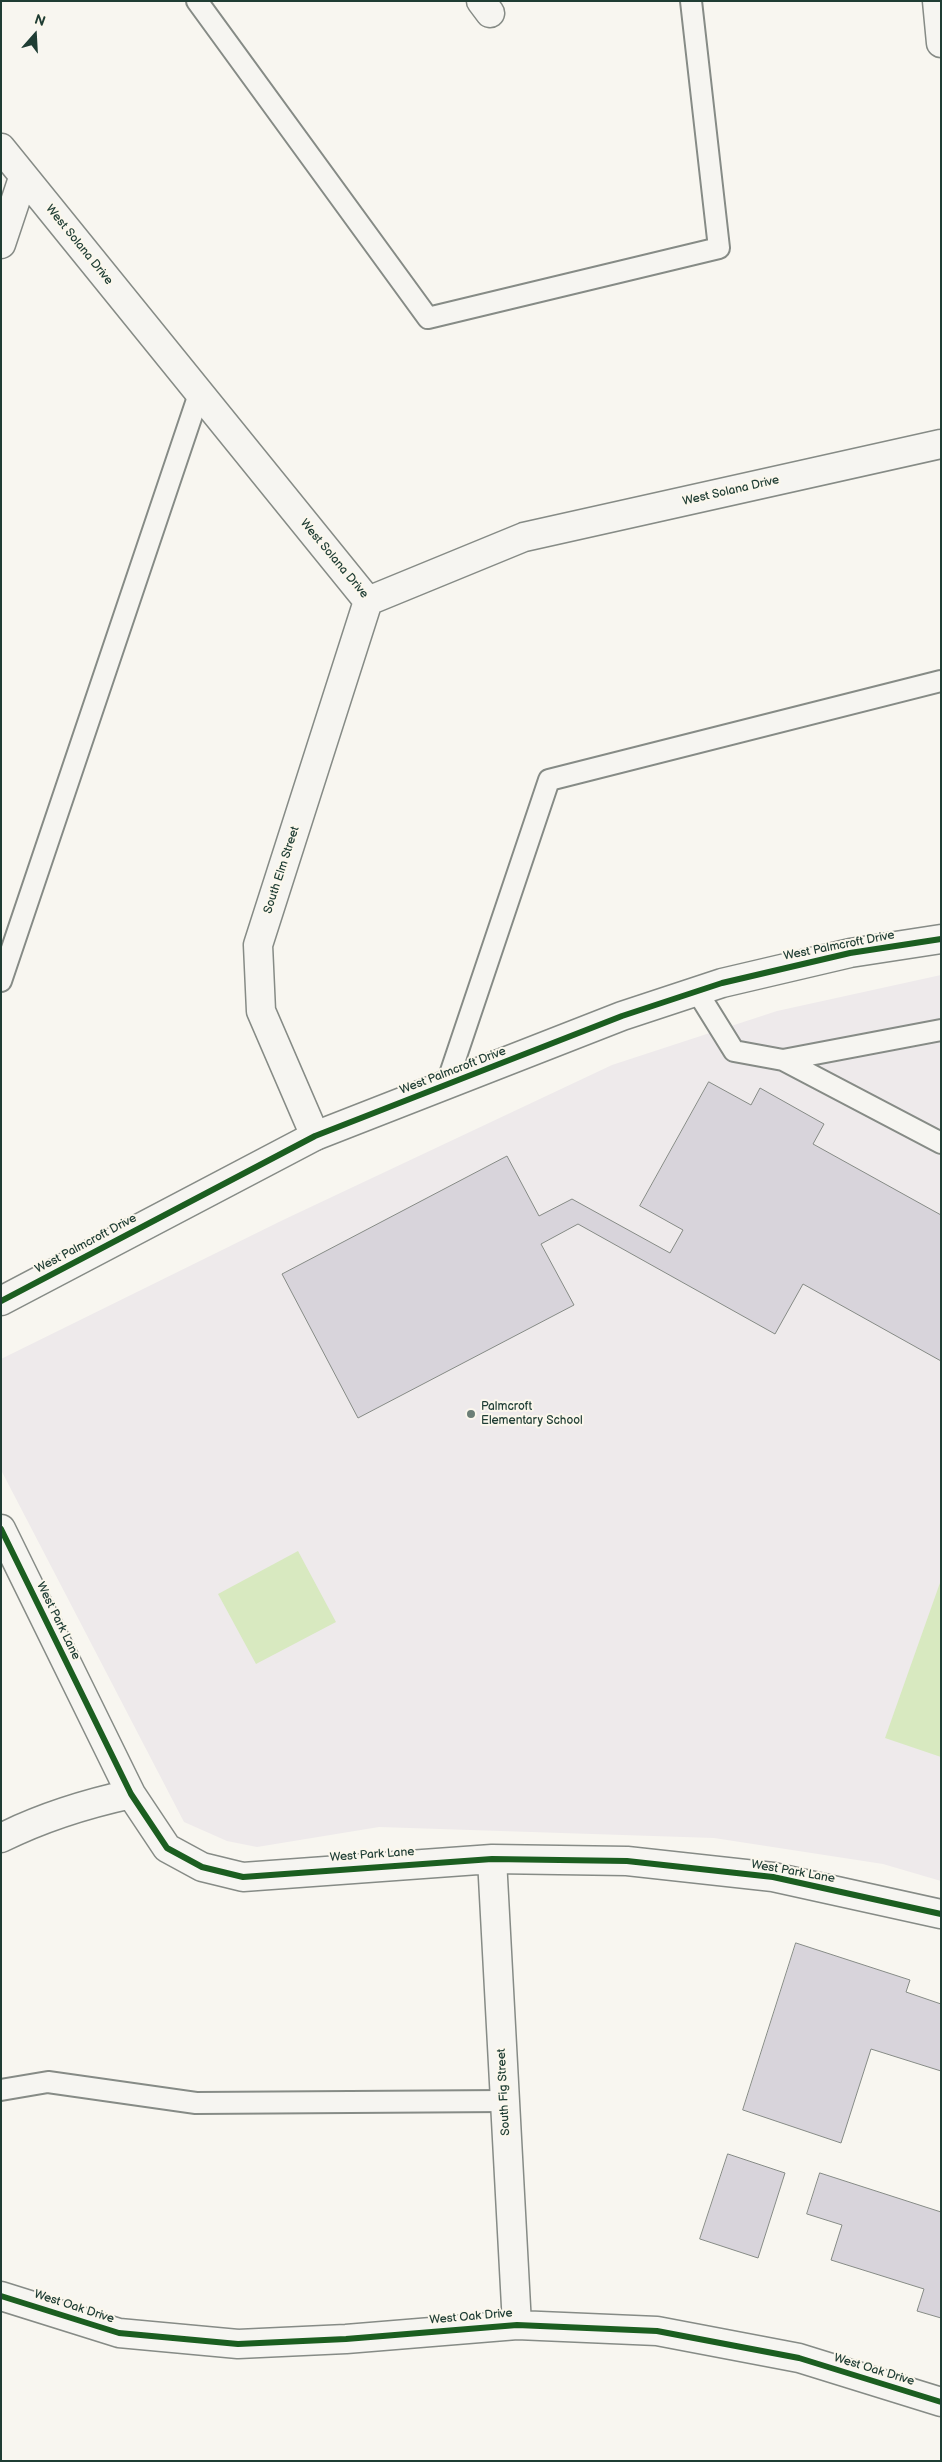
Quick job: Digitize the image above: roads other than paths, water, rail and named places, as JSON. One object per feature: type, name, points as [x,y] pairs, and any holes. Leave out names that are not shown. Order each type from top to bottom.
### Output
[{"type":"street","points":[[937,1],[941,43]]},
{"type":"street","name":"West Solana Drive","points":[[1,148],[23,178],[368,601],[524,537],[941,444]]},
{"type":"street","points":[[1,244],[23,178]]},
{"type":"street","name":"South Elm Street","points":[[315,1136],[261,1011],[258,945],[368,601]]},
{"type":"street","name":"West Palmcroft Drive","points":[[1,1300],[315,1136],[622,1016],[698,993],[722,983],[850,953],[941,939]]},
{"type":"street","name":"West Park Lane","points":[[1,1529],[9,1566],[131,1794],[167,1848],[202,1867],[243,1877],[492,1858],[627,1861],[773,1877],[941,1914]]},
{"type":"street","points":[[1,1838],[34,1822],[79,1805],[131,1794]]},
{"type":"street","name":"South Fig Street","points":[[492,1858],[517,2325]]},
{"type":"street","name":"West Oak Drive","points":[[1,2296],[118,2334],[238,2344],[346,2339],[517,2325],[658,2331],[798,2358],[941,2402]]},
{"type":"lane","points":[[197,1],[428,318],[719,248],[691,1]]},
{"type":"lane","points":[[1,981],[199,394]]},
{"type":"lane","points":[[446,1086],[549,780],[941,681]]},
{"type":"lane","points":[[698,993],[734,1051],[783,1060],[941,1143]]},
{"type":"lane","points":[[783,1060],[941,1030]]},
{"type":"lane","points":[[1,2090],[48,2082],[196,2103],[505,2101]]},
{"type":"place","name":"Palmcroft Elementary School","points":[[471,1414]]}]
